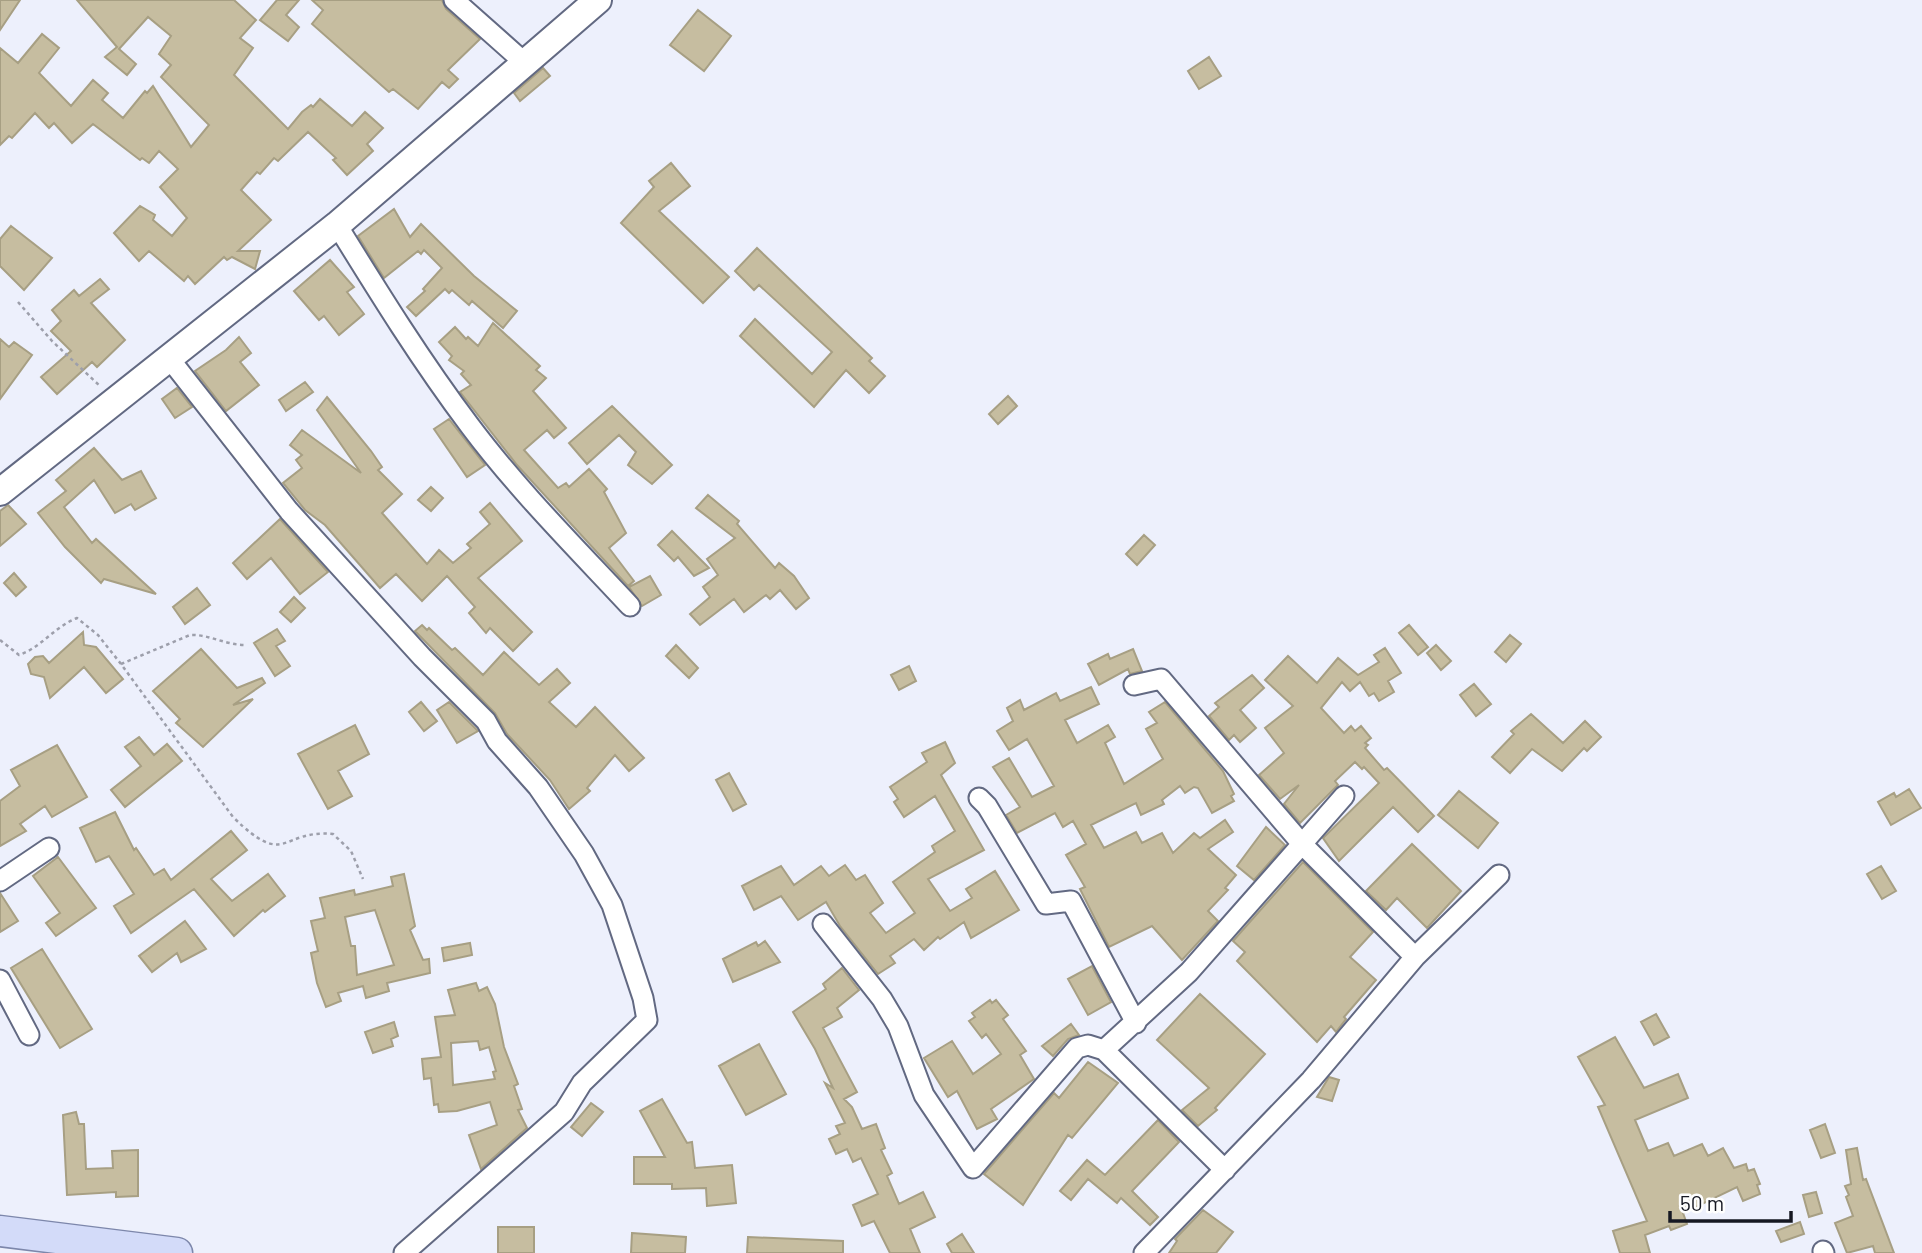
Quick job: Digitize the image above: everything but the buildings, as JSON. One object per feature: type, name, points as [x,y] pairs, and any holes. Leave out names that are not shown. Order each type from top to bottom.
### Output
[{"type":"main road","points":[[0,1231],[177,1253]]},
{"type":"street","points":[[453,0],[524,63]]},
{"type":"street","points":[[0,492],[337,225],[598,0]]},
{"type":"street","points":[[337,225],[403,332],[470,426],[538,508],[630,606]]},
{"type":"street","points":[[169,358],[289,511],[422,657],[486,721],[497,741],[538,787],[584,854],[612,905],[643,998],[646,1020],[582,1083],[564,1112],[404,1253]]},
{"type":"street","points":[[1134,685],[1161,679],[1302,844],[1415,957]]},
{"type":"street","points":[[1104,1050],[1189,972],[1344,796]]},
{"type":"street","points":[[979,798],[987,806],[1046,904],[1072,901],[1136,1023]]},
{"type":"street","points":[[0,881],[49,848]]},
{"type":"street","points":[[1144,1253],[1311,1080],[1415,957],[1499,875]]},
{"type":"street","points":[[823,924],[882,999],[898,1026],[924,1095],[973,1168],[1077,1048],[1088,1045],[1104,1050],[1225,1170]]},
{"type":"street","points":[[0,981],[29,1035]]},
{"type":"path","points":[[18,302],[52,341],[116,400]]},
{"type":"path","points":[[0,640],[19,655],[35,650],[58,628],[77,618],[98,635],[233,817],[247,830],[272,846],[290,844],[305,836],[332,834],[351,851],[363,879]]},
{"type":"path","points":[[121,664],[190,635],[201,635],[228,645],[245,645]]}]
